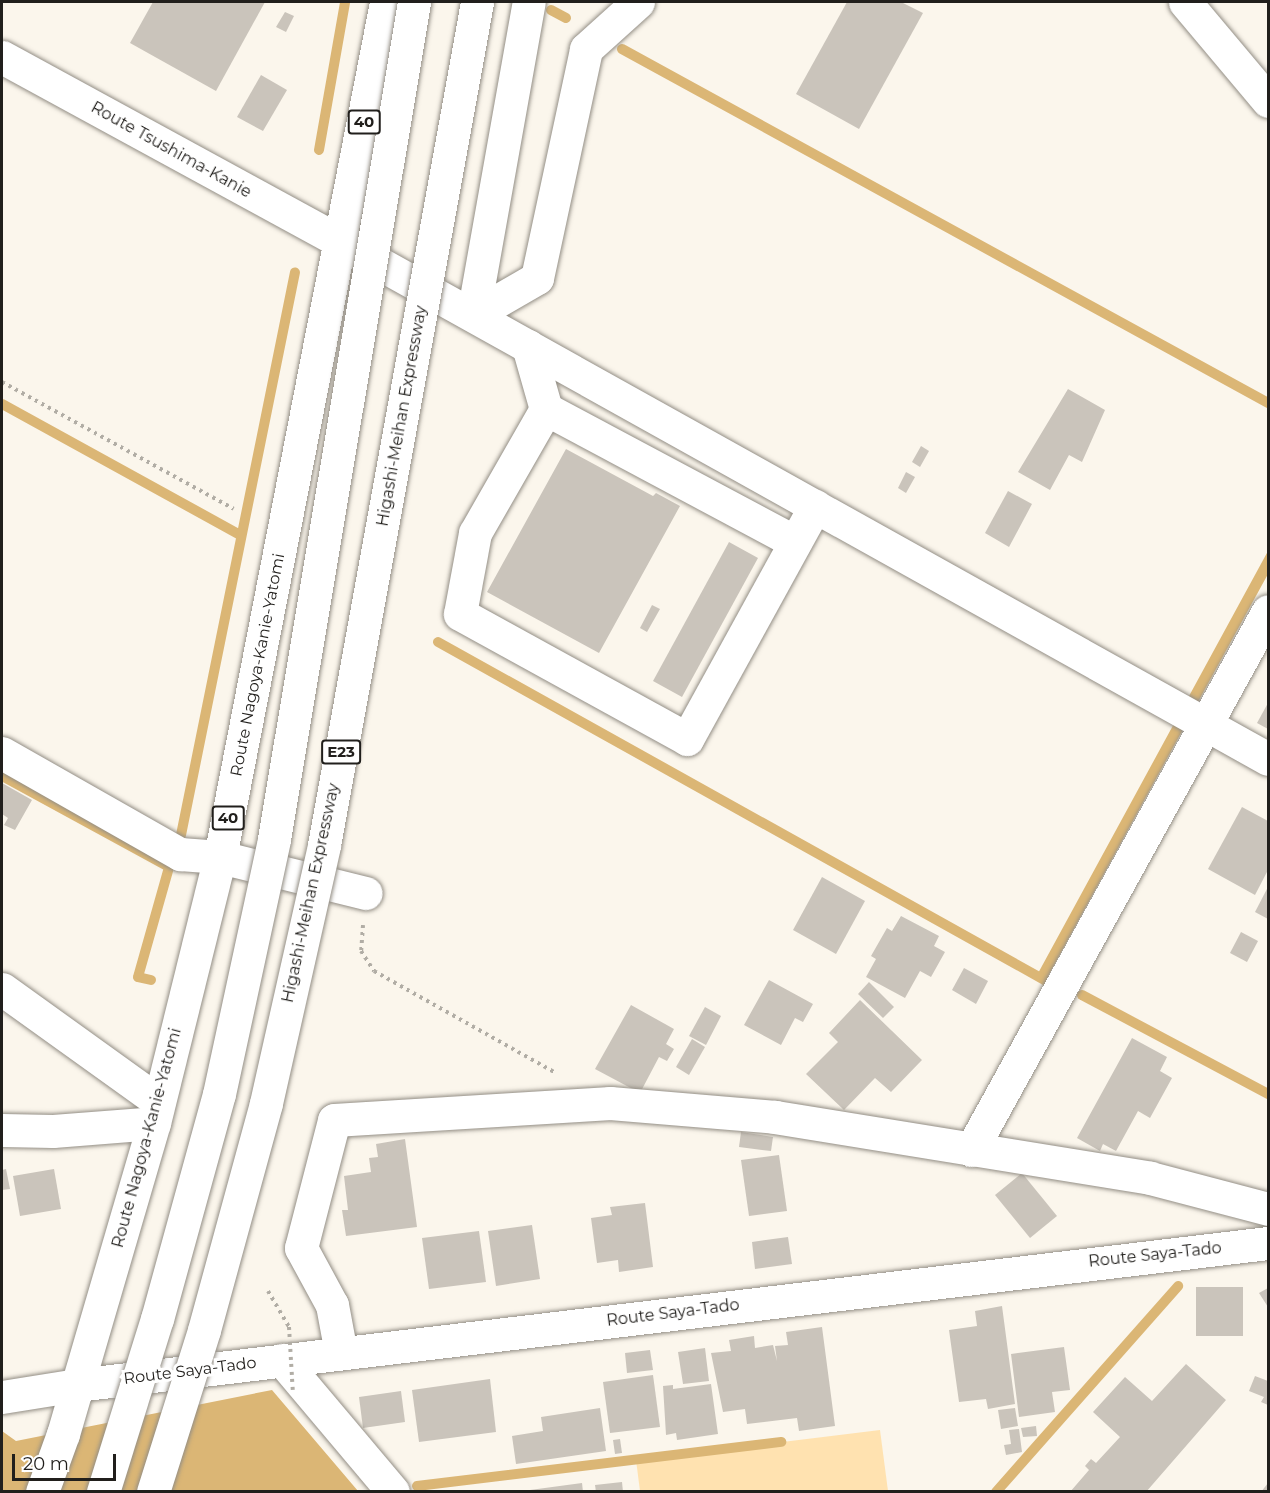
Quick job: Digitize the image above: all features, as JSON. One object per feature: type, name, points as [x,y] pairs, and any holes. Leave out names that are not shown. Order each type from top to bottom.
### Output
[{"type":"main road","name":"Route Nagoya-Kanie-Yatomi","points":[[42,1491],[63,1434],[156,1113],[220,856],[342,242],[386,2]]},
{"type":"main road","points":[[103,1491],[157,1319],[219,1094],[274,839],[414,2]]},
{"type":"main road","name":"Higashi-Meihan Expressway","points":[[153,1491],[204,1330],[266,1103],[324,845],[477,2]]},
{"type":"main road","points":[[473,315],[529,2]]},
{"type":"main road","points":[[473,315],[537,278],[586,49],[638,2]]},
{"type":"main road","points":[[1184,2],[1269,101]]},
{"type":"main road","name":"Route Tsushima-Kanie","points":[[2,57],[528,345],[1269,759]]},
{"type":"main road","points":[[528,345],[546,409],[475,533],[460,614],[687,739],[816,506]]},
{"type":"main road","points":[[546,409],[795,542]]},
{"type":"main road","points":[[971,1150],[1269,611]]},
{"type":"main road","points":[[2,753],[180,854],[220,856],[366,893]]},
{"type":"main road","points":[[2,989],[156,1113]]},
{"type":"main road","points":[[341,1353],[332,1305],[301,1248],[334,1120],[610,1103],[775,1117],[1150,1178],[1269,1209]]},
{"type":"main road","points":[[2,1130],[156,1113]]},
{"type":"main road","name":"Route Saya-Tado","points":[[2,1397],[77,1385],[282,1360],[1269,1243]]},
{"type":"main road","points":[[282,1360],[393,1491]]},
{"type":"path","points":[[2,382],[234,509]]},
{"type":"path","points":[[366,893],[361,951],[374,971],[558,1074]]},
{"type":"path","points":[[268,1290],[289,1327],[293,1394]]},
{"type":"shaded area","points":[[1268,551],[1268,574],[1047,978],[1048,984],[1036,977]]},
{"type":"shaded area","points":[[272,1390],[358,1491],[2,1491],[2,1431],[16,1441]]},
{"type":"shaded area","points":[[880,1430],[888,1491],[640,1491],[636,1460]]},
{"type":"building","points":[[153,2],[265,2],[216,91],[130,43]]},
{"type":"building","points":[[847,2],[901,2],[923,13],[859,129],[796,94]]},
{"type":"building","points":[[285,12],[294,16],[286,32],[276,27]]},
{"type":"building","points":[[261,75],[287,90],[263,131],[237,117]]},
{"type":"building","points":[[1068,389],[1105,410],[1082,462],[1069,455],[1050,490],[1018,472]]},
{"type":"building","points":[[921,446],[929,451],[920,467],[912,462]]},
{"type":"building","points":[[566,449],[653,496],[656,493],[680,506],[599,653],[487,592]]},
{"type":"building","points":[[906,472],[915,477],[906,493],[898,488]]},
{"type":"building","points":[[1008,491],[1032,504],[1009,547],[985,533]]},
{"type":"building","points":[[729,542],[758,558],[682,697],[653,681]]},
{"type":"building","points":[[652,605],[660,609],[647,632],[640,628]]},
{"type":"building","points":[[1268,703],[1268,729],[1257,723]]},
{"type":"building","points":[[2,783],[32,800],[15,830],[4,825],[8,818],[2,814]]},
{"type":"building","points":[[1242,807],[1268,821],[1268,870],[1255,895],[1208,869]]},
{"type":"building","points":[[822,877],[865,901],[836,954],[793,930]]},
{"type":"building","points":[[1268,887],[1268,919],[1255,912]]},
{"type":"building","points":[[901,916],[939,936],[934,946],[945,952],[931,977],[920,971],[905,998],[866,977],[876,959],[871,956],[887,928],[892,931]]},
{"type":"building","points":[[1241,932],[1258,941],[1247,962],[1230,953]]},
{"type":"building","points":[[964,968],[988,981],[976,1004],[952,990]]},
{"type":"building","points":[[769,980],[813,1004],[803,1022],[795,1018],[781,1045],[744,1025]]},
{"type":"building","points":[[869,982],[894,1007],[883,1018],[858,994]]},
{"type":"building","points":[[860,1000],[922,1060],[891,1092],[875,1078],[844,1110],[806,1074],[838,1042],[829,1033]]},
{"type":"building","points":[[631,1005],[674,1029],[666,1044],[674,1049],[667,1061],[659,1057],[640,1093],[595,1069]]},
{"type":"building","points":[[705,1007],[721,1016],[706,1045],[689,1036]]},
{"type":"building","points":[[1132,1038],[1167,1057],[1160,1071],[1172,1078],[1150,1118],[1138,1111],[1116,1151],[1103,1144],[1100,1151],[1077,1138]]},
{"type":"building","points":[[692,1039],[705,1047],[689,1075],[676,1067]]},
{"type":"building","points":[[741,1132],[773,1137],[771,1151],[739,1147]]},
{"type":"building","points":[[405,1139],[417,1227],[346,1236],[342,1210],[348,1210],[344,1176],[371,1172],[369,1158],[378,1157],[376,1144]]},
{"type":"building","points":[[779,1155],[787,1211],[749,1216],[741,1160]]},
{"type":"building","points":[[6,1169],[10,1189],[2,1190],[2,1170]]},
{"type":"building","points":[[54,1169],[61,1209],[20,1216],[13,1176]]},
{"type":"building","points":[[1022,1173],[1057,1216],[1030,1238],[995,1195]]},
{"type":"building","points":[[645,1203],[653,1267],[619,1272],[618,1260],[597,1263],[591,1218],[612,1215],[610,1207]]},
{"type":"building","points":[[532,1225],[540,1279],[496,1286],[488,1231]]},
{"type":"building","points":[[479,1231],[486,1282],[429,1289],[422,1238]]},
{"type":"building","points":[[788,1237],[792,1264],[755,1269],[752,1242]]},
{"type":"building","points":[[1196,1287],[1243,1287],[1243,1336],[1196,1336]]},
{"type":"building","points":[[1268,1288],[1268,1307],[1259,1293]]},
{"type":"building","points":[[1002,1306],[1015,1404],[988,1409],[986,1399],[959,1402],[949,1330],[977,1326],[975,1311]]},
{"type":"building","points":[[822,1327],[835,1426],[799,1431],[797,1418],[747,1424],[745,1409],[723,1412],[711,1353],[731,1351],[729,1340],[754,1336],[755,1348],[773,1345],[777,1361],[775,1346],[788,1345],[786,1332]]},
{"type":"building","points":[[1064,1347],[1070,1390],[1052,1392],[1055,1412],[1019,1417],[1011,1354]]},
{"type":"building","points":[[705,1348],[709,1381],[683,1384],[678,1352]]},
{"type":"building","points":[[650,1350],[653,1370],[627,1373],[625,1353]]},
{"type":"building","points":[[1186,1364],[1226,1400],[1146,1492],[1070,1492],[1089,1470],[1085,1466],[1091,1459],[1096,1463],[1120,1437],[1093,1412],[1125,1377],[1152,1401]]},
{"type":"building","points":[[653,1375],[660,1427],[610,1433],[603,1382]]},
{"type":"building","points":[[1255,1376],[1268,1381],[1268,1405],[1261,1402],[1264,1397],[1249,1391]]},
{"type":"building","points":[[490,1379],[496,1432],[419,1442],[412,1390]]},
{"type":"building","points":[[711,1384],[718,1434],[677,1440],[676,1433],[666,1435],[663,1386],[673,1385],[673,1389]]},
{"type":"building","points":[[401,1391],[405,1422],[363,1428],[359,1397]]},
{"type":"building","points":[[600,1408],[606,1451],[516,1464],[512,1436],[543,1431],[541,1417]]},
{"type":"building","points":[[1015,1408],[1018,1426],[1001,1429],[998,1410]]},
{"type":"building","points":[[1036,1426],[1037,1436],[1023,1437],[1021,1428]]},
{"type":"building","points":[[1019,1429],[1022,1452],[1006,1455],[1004,1445],[1011,1444],[1009,1430]]},
{"type":"building","points":[[620,1439],[622,1453],[615,1454],[613,1440]]},
{"type":"building","points":[[622,1482],[623,1492],[596,1492],[595,1485]]},
{"type":"building","points":[[582,1483],[583,1492],[530,1492],[530,1490]]},
{"type":"building","points":[[1268,1483],[1268,1492],[1261,1492]]},
{"type":"waterway","points":[[319,150],[345,2]]},
{"type":"waterway","points":[[551,10],[566,18]]},
{"type":"waterway","points":[[622,49],[1268,403]]},
{"type":"waterway","points":[[181,835],[295,272]]},
{"type":"waterway","points":[[2,404],[240,535]]},
{"type":"waterway","points":[[438,642],[1048,982]]},
{"type":"waterway","points":[[2,776],[169,867]]},
{"type":"waterway","points":[[151,980],[138,977],[170,864]]},
{"type":"waterway","points":[[1082,995],[1268,1094]]},
{"type":"waterway","points":[[996,1492],[1178,1286]]},
{"type":"waterway","points":[[417,1486],[781,1442]]}]
